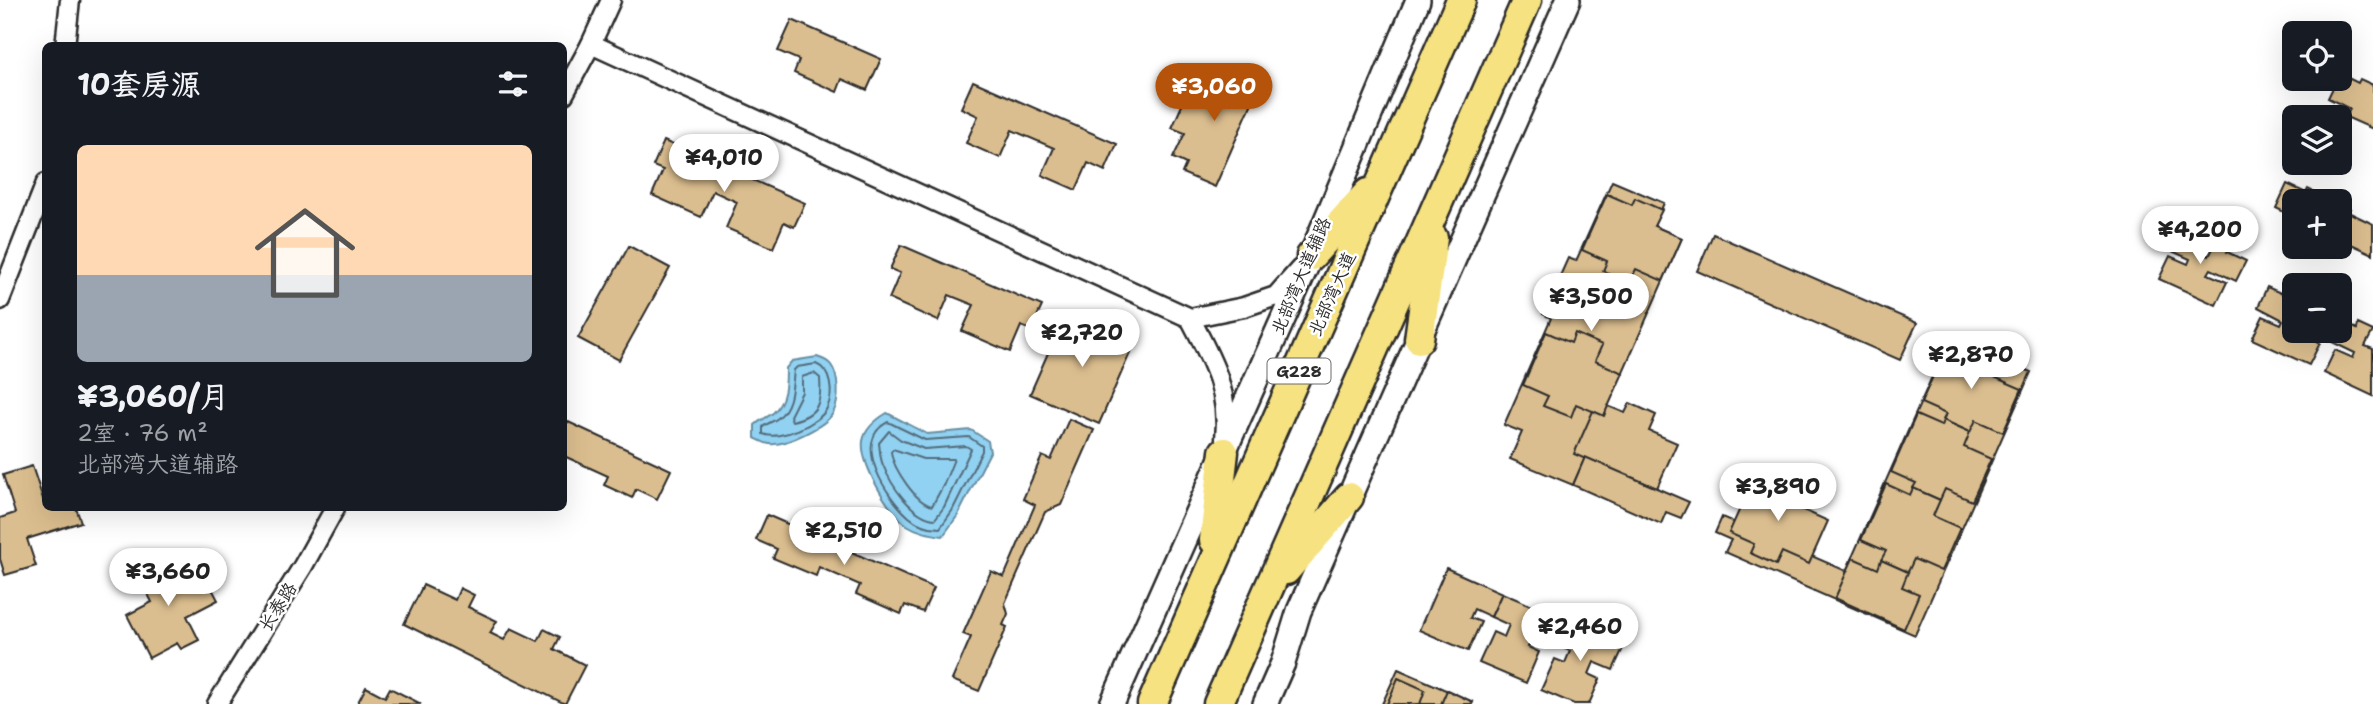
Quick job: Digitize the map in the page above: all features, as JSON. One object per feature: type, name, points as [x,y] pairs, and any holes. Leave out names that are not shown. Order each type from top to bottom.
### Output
[{"type":"highway","name":"北部湾大道","points":[[1152,704],[1461,0]]},
{"type":"highway","name":"G228","points":[[1218,704],[1527,0]]},
{"type":"highway","points":[[1311,257],[1386,172]]},
{"type":"highway","points":[[1419,339],[1437,204]]},
{"type":"highway","points":[[1211,569],[1224,452]]},
{"type":"highway","points":[[1268,590],[1349,497]]},
{"type":"main road","name":"北部湾大道辅路","points":[[1112,704],[1311,257],[1418,0]]},
{"type":"main road","points":[[1265,704],[1283,663],[1299,611],[1567,0]]},
{"type":"street","points":[[65,42],[70,0]]},
{"type":"street","points":[[567,88],[611,0]]},
{"type":"street","points":[[591,44],[1191,318],[1244,307],[1276,296],[1311,257]]},
{"type":"street","points":[[0,300],[42,193]]},
{"type":"street","points":[[1191,318],[1216,368],[1228,415],[1224,452]]},
{"type":"street","name":"长泰路","points":[[217,704],[303,566],[333,511]]},
{"type":"water","points":[[817,357],[829,363],[836,375],[838,395],[833,413],[814,429],[785,442],[768,444],[755,438],[755,425],[774,412],[781,402],[786,368],[792,361]]},
{"type":"water","points":[[887,413],[927,434],[971,430],[988,441],[990,452],[958,515],[943,536],[915,529],[900,519],[884,499],[871,474],[863,450],[863,441],[872,425]]},
{"type":"building","points":[[792,20],[881,59],[867,90],[842,79],[837,92],[794,73],[799,60],[778,51]]},
{"type":"building","points":[[1229,66],[1262,80],[1215,187],[1182,173],[1186,164],[1173,158],[1185,133],[1172,128],[1190,87],[1202,92],[1211,72],[1224,77]]},
{"type":"building","points":[[2360,79],[2373,85],[2373,129],[2352,120],[2352,105],[2342,105],[2328,98],[2331,91],[2352,91],[2352,80],[2358,83]]},
{"type":"building","points":[[973,81],[1117,144],[1105,171],[1088,163],[1076,190],[1042,175],[1054,148],[1012,130],[1000,158],[966,143],[978,116],[961,108]]},
{"type":"building","points":[[664,141],[805,203],[794,227],[784,222],[773,248],[726,228],[737,202],[713,191],[701,217],[652,195],[663,170],[653,166]]},
{"type":"building","points":[[1612,181],[1664,203],[1654,226],[1682,238],[1573,485],[1510,459],[1522,432],[1504,425],[1551,318],[1543,314],[1568,258],[1576,261]]},
{"type":"building","points":[[2287,184],[2298,189],[2285,189]]},
{"type":"building","points":[[1607,194],[1632,205],[1635,198],[1662,210],[1654,226],[1682,238],[1663,281],[1636,269],[1630,282],[1603,271],[1607,261],[1582,250]]},
{"type":"building","points":[[2282,195],[2282,211],[2276,208]]},
{"type":"building","points":[[2352,214],[2373,224],[2373,254],[2352,244]]},
{"type":"building","points":[[2174,227],[2191,235],[2193,230],[2208,237],[2201,252],[2209,256],[2217,241],[2229,247],[2227,252],[2246,261],[2236,281],[2211,269],[2208,274],[2227,282],[2216,305],[2159,279],[2170,256],[2188,264],[2190,259],[2165,248]]},
{"type":"building","points":[[1713,234],[1917,323],[1900,360],[1697,271]]},
{"type":"building","points":[[901,245],[1042,306],[1031,330],[1021,326],[1010,352],[962,331],[974,305],[949,295],[938,321],[889,299],[900,273],[890,269]]},
{"type":"building","points":[[629,246],[670,268],[619,360],[578,338]]},
{"type":"building","points":[[2267,287],[2282,294],[2282,319],[2258,307]]},
{"type":"building","points":[[1065,314],[1134,344],[1099,424],[1030,394]]},
{"type":"building","points":[[2263,316],[2281,324],[2282,322],[2282,343],[2320,343],[2309,365],[2252,339]]},
{"type":"building","points":[[2358,324],[2373,331],[2365,346],[2373,349],[2373,396],[2324,373],[2335,350],[2353,358],[2355,353],[2334,343],[2352,343],[2352,327],[2357,329]]},
{"type":"building","points":[[1546,332],[1571,343],[1575,333],[1602,345],[1595,361],[1623,373],[1604,416],[1576,404],[1571,417],[1543,406],[1548,396],[1523,385]]},
{"type":"building","points":[[1950,336],[2031,372],[1915,635],[1725,552],[1731,540],[1715,533],[1722,517],[1846,571]]},
{"type":"building","points":[[1946,347],[1971,358],[1975,348],[2002,360],[1994,377],[2022,389],[2003,432],[1976,420],[1970,432],[1943,420],[1946,414],[1921,403]]},
{"type":"building","points":[[1630,403],[1656,415],[1649,431],[1677,443],[1657,488],[1629,476],[1624,487],[1598,475],[1602,466],[1574,454],[1593,411],[1604,416],[1608,406],[1625,413]]},
{"type":"building","points":[[1916,415],[1941,426],[1943,420],[1970,432],[1964,447],[1991,459],[1972,501],[1945,489],[1940,500],[1913,488],[1916,483],[1891,472]]},
{"type":"building","points":[[1069,419],[1094,430],[1061,505],[1045,512],[1005,603],[1008,614],[1003,625],[1007,627],[979,691],[952,680],[971,637],[963,634],[991,571],[1004,577],[1035,505],[1023,499],[1042,456],[1051,460]]},
{"type":"building","points":[[567,421],[671,470],[657,499],[636,489],[632,498],[604,485],[608,476],[567,457]]},
{"type":"building","points":[[1585,457],[1689,502],[1681,518],[1666,512],[1661,524],[1573,485]]},
{"type":"building","points":[[32,466],[42,496],[42,511],[77,511],[81,522],[27,539],[36,566],[5,575],[0,559],[0,518],[15,513],[3,475]]},
{"type":"building","points":[[1754,477],[1779,487],[1782,481],[1808,493],[1801,509],[1828,521],[1809,564],[1782,552],[1776,565],[1750,553],[1754,544],[1729,533]]},
{"type":"building","points":[[1886,484],[1910,495],[1913,488],[1940,500],[1933,516],[1960,528],[1941,571],[1914,559],[1908,572],[1881,560],[1886,551],[1861,540]]},
{"type":"building","points":[[767,515],[934,588],[923,612],[905,605],[901,614],[856,594],[860,585],[819,567],[816,576],[773,558],[777,549],[756,540]]},
{"type":"building","points":[[160,554],[179,589],[205,575],[218,600],[187,616],[199,640],[181,649],[177,643],[149,658],[127,615],[152,602],[134,567]]},
{"type":"building","points":[[1853,558],[1878,569],[1881,560],[1908,572],[1902,587],[1919,594],[1904,629],[1835,598]]},
{"type":"building","points":[[1446,568],[1502,593],[1491,617],[1474,609],[1470,618],[1481,622],[1468,651],[1419,630]]},
{"type":"building","points":[[423,585],[455,600],[460,588],[474,595],[468,607],[497,621],[490,633],[504,640],[511,628],[538,641],[544,629],[560,637],[554,649],[585,665],[565,704],[404,624]]},
{"type":"building","points":[[1502,593],[1563,619],[1552,643],[1534,635],[1528,647],[1539,652],[1526,683],[1479,663],[1493,632],[1504,637],[1509,625],[1491,617]]},
{"type":"building","points":[[1563,619],[1624,646],[1613,670],[1594,662],[1589,674],[1600,679],[1589,704],[1574,704],[1541,690],[1555,659],[1565,663],[1570,651],[1552,643]]},
{"type":"building","points":[[1398,669],[1473,702],[1382,704]]},
{"type":"building","points":[[1398,678],[1425,690],[1420,704],[1387,704]]},
{"type":"building","points":[[366,687],[385,697],[390,688],[421,704],[357,704]]},
{"type":"building","points":[[1447,690],[1473,702],[1472,704],[1441,704]]}]
